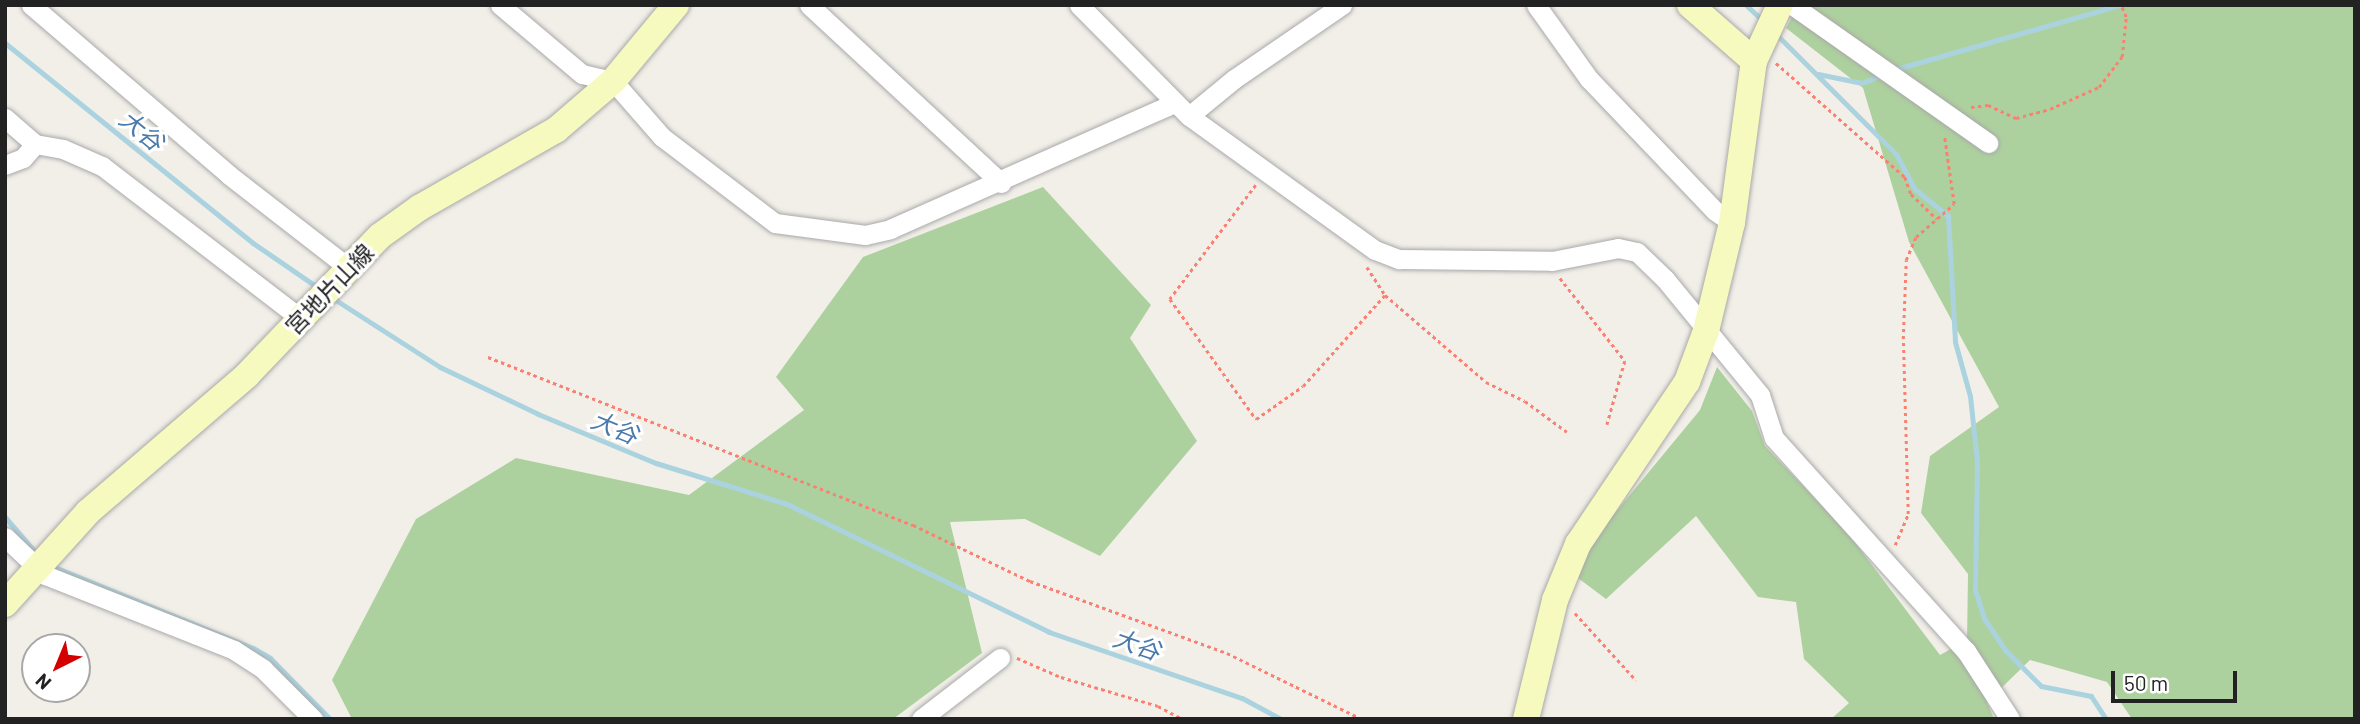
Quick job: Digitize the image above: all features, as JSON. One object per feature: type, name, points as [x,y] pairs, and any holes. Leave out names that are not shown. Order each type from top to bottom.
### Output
[{"type":"main road","name":"宮地片山線","points":[[5,604],[34,567],[88,512],[247,375],[380,236],[419,208],[556,130],[612,81],[676,5]]},
{"type":"main road","points":[[1690,5],[1756,54]]},
{"type":"main road","points":[[1526,719],[1555,600],[1578,544],[1687,382],[1706,331],[1732,223],[1756,54],[1780,5]]},
{"type":"street","points":[[31,5],[229,175],[346,271]]},
{"type":"street","points":[[500,5],[583,74],[612,81],[662,137],[775,223],[865,235],[890,229],[1182,110],[1234,79],[1342,5]]},
{"type":"street","points":[[808,5],[1001,183]]},
{"type":"street","points":[[1079,5],[1182,110],[1265,173],[1363,241],[1399,258],[1552,261],[1618,248],[1637,252],[1760,395],[1774,438],[1966,651],[2010,719]]},
{"type":"street","points":[[1536,5],[1589,79],[1715,211],[1732,223]]},
{"type":"street","points":[[1792,5],[1987,144]]},
{"type":"street","points":[[5,118],[35,144],[64,149],[103,166],[306,312]]},
{"type":"street","points":[[5,164],[23,158],[35,144]]},
{"type":"street","points":[[5,537],[34,567],[93,597],[234,650],[263,669],[313,719]]},
{"type":"street","points":[[921,719],[1000,658]]},
{"type":"path","points":[[1888,562],[1908,514],[1903,340],[1906,260],[1916,237],[1955,199],[1940,111],[1988,105],[2016,118],[2050,109],[2099,87],[2122,57],[2126,18],[2121,5]]},
{"type":"path","points":[[1756,54],[1905,177],[1911,194],[1937,219]]},
{"type":"path","points":[[1265,173],[1170,299],[1256,419],[1303,386],[1385,295]]},
{"type":"path","points":[[1363,241],[1369,271],[1385,295],[1497,390],[1525,401],[1567,432]]},
{"type":"path","points":[[1552,261],[1589,318],[1625,361],[1607,425]]},
{"type":"path","points":[[488,357],[913,525],[1030,582],[1217,649],[1362,719]]},
{"type":"path","points":[[1555,600],[1574,611],[1636,680]]},
{"type":"path","points":[[1000,658],[1023,659],[1061,677],[1158,706],[1182,719]]},
{"type":"green space","points":[[1799,5],[2355,5],[2355,719],[2132,719],[2107,682],[2030,660],[1987,702],[1994,719],[1831,719],[1849,703],[1804,659],[1796,602],[1758,597],[1696,516],[1606,599],[1578,578],[1591,542],[1700,410],[1717,367],[1752,411],[1765,446],[1847,532],[1940,655],[1967,640],[1968,574],[1921,513],[1930,456],[1999,407],[1909,242],[1863,88],[1786,28]]},
{"type":"green space","points":[[1043,187],[1151,305],[1130,338],[1197,441],[1100,556],[1025,519],[950,522],[982,653],[893,719],[352,719],[332,680],[416,519],[516,458],[689,495],[804,410],[776,377],[863,257]]},
{"type":"waterway","points":[[1746,5],[1764,22]]},
{"type":"waterway","points":[[1893,70],[2120,5]]},
{"type":"waterway","points":[[1776,34],[1896,154],[1915,189],[1948,216],[1955,342],[1970,396],[1977,461],[1975,590],[1985,620],[2005,650],[2041,686],[2091,696],[2106,719]]},
{"type":"waterway","name":"大谷","points":[[5,43],[253,243],[320,289]]},
{"type":"waterway","points":[[1818,74],[1862,83],[1884,74]]},
{"type":"waterway","name":"大谷","points":[[331,297],[440,367],[538,414],[656,463],[787,504],[1049,632],[1242,698],[1281,719]]},
{"type":"waterway","points":[[5,517],[36,553]]},
{"type":"waterway","points":[[52,566],[253,648],[270,658],[330,719]]}]
